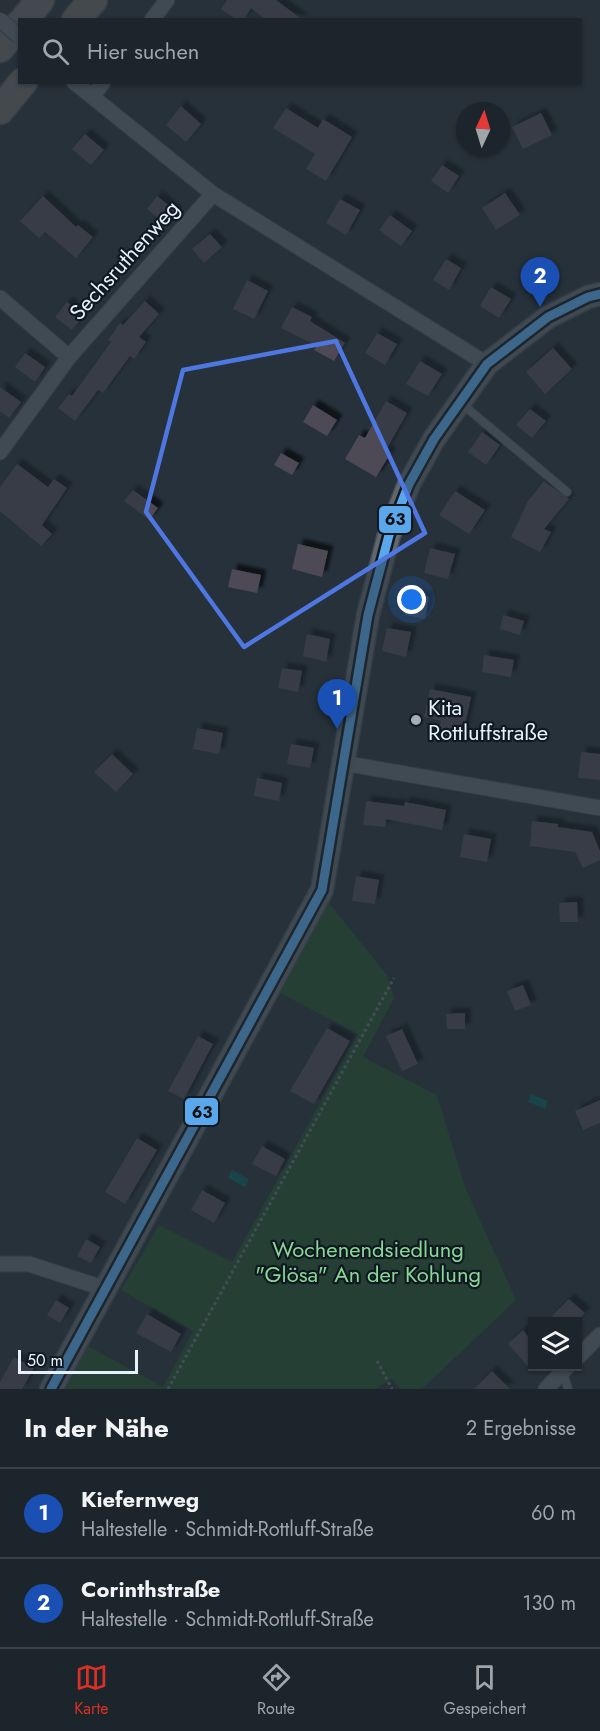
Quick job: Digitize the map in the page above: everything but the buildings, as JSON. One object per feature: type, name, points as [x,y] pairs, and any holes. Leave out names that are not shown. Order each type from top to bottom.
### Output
[{"type":"highway","points":[[26,18],[40,0]]},
{"type":"highway","points":[[78,18],[93,0]]},
{"type":"highway","points":[[0,48],[18,26]]},
{"type":"highway","points":[[0,110],[21,84]]},
{"type":"street","points":[[154,18],[167,0]]},
{"type":"street","points":[[0,20],[18,35]]},
{"type":"street","points":[[76,84],[213,194],[487,364]]},
{"type":"street","points":[[93,96],[102,84]]},
{"type":"street","name":"Sechsruthenweg","points":[[0,452],[69,357],[213,194]]},
{"type":"street","points":[[51,1389],[322,890],[368,615],[388,535],[409,484],[434,439],[487,364],[548,317],[588,297],[600,294]]},
{"type":"street","name":"Sechsruthenweg","points":[[0,298],[69,357]]},
{"type":"street","points":[[343,763],[600,809]]},
{"type":"street","points":[[0,1264],[29,1264],[106,1289]]},
{"type":"street","points":[[582,1353],[600,1335]]},
{"type":"street","points":[[546,1389],[563,1371]]},
{"type":"lane","points":[[460,402],[567,492]]},
{"type":"lane","points":[[565,1371],[568,1389]]},
{"type":"path","points":[[168,1389],[394,978]]},
{"type":"path","points":[[377,1361],[392,1389]]},
{"type":"highlighted area","points":[[336,341],[425,533],[244,647],[146,512],[183,370]]},
{"type":"green space","name":"Wochenendsiedlung \"Glösa\" An der Kohlung","points":[[325,898],[387,975],[394,998],[363,1057],[437,1095],[465,1187],[516,1300],[422,1389],[400,1389],[392,1379],[375,1389],[65,1389],[88,1346],[163,1387],[193,1331],[121,1290],[159,1225],[232,1262],[358,1034],[276,991]]},
{"type":"shaded area","points":[[531,1094],[548,1101],[545,1109],[528,1102]]},
{"type":"shaded area","points":[[232,1170],[249,1179],[245,1187],[228,1178]]},
{"type":"transit line","name":"63","points":[[51,1389],[322,890],[368,615],[389,535],[409,484],[434,439],[487,364],[548,317],[588,297],[600,294]]},
{"type":"place","name":"Corinthstraße","points":[[540,307]]},
{"type":"place","name":"Kita Rottluffstraße","points":[[416,720]]},
{"type":"place","name":"Kiefernweg","points":[[337,729]]}]
